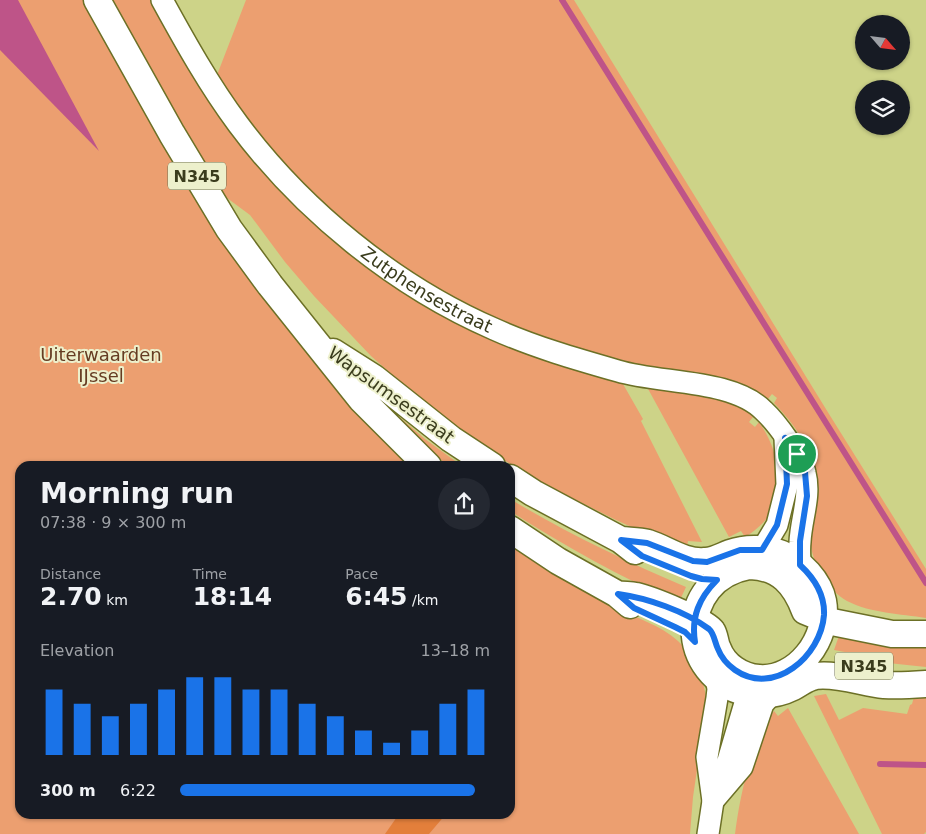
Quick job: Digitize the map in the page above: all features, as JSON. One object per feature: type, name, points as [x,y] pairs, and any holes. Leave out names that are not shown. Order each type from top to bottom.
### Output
[{"type":"main road","name":"Wapsumsestraat","points":[[97,0],[172,134],[229,229],[270,286],[361,399],[423,461]]},
{"type":"main road","name":"Wapsumsestraat","points":[[316,341],[374,378],[451,439],[484,461]]},
{"type":"main road","points":[[515,481],[532,493],[621,540],[647,543],[693,561],[707,562],[718,569]]},
{"type":"main road","points":[[515,532],[558,561],[618,594],[634,608],[685,632],[712,630],[719,651],[726,661],[759,688]]},
{"type":"main road","points":[[759,688],[725,684],[716,677],[703,661],[695,631],[702,597],[718,569],[740,550],[756,558],[782,555],[800,565],[814,581],[823,610]]},
{"type":"main road","points":[[756,558],[760,566],[781,574],[796,590],[804,611],[847,611],[891,620],[926,633]]},
{"type":"main road","name":"N345","points":[[759,688],[790,688],[804,670],[814,647],[823,610]]},
{"type":"main road","name":"N345","points":[[804,670],[823,676],[885,685],[926,683]]},
{"type":"street","name":"Zutphensestraat","points":[[162,0],[188,48],[238,123],[285,180],[364,252],[409,284],[494,329],[542,348],[626,374],[727,390],[745,397],[763,410],[797,454],[805,472],[807,496],[800,541],[800,565]]},
{"type":"street","points":[[756,558],[777,525],[787,484],[785,438]]},
{"type":"street","points":[[708,834],[713,801],[707,757],[718,698],[716,677]]},
{"type":"street","points":[[713,801],[742,767],[763,704],[759,688]]},
{"type":"green space","name":"Uiterwaarden IJssel","points":[[0,0],[84,0],[170,154],[230,251],[293,336],[408,461],[15,461],[15,819],[515,819],[515,548],[588,593],[671,635],[684,647],[694,661],[704,685],[707,702],[693,797],[690,834],[0,834]]},
{"type":"green space","points":[[112,0],[154,0],[189,63],[387,280],[438,312],[495,341],[551,363],[623,384],[643,419],[641,421],[702,542],[688,541],[687,548],[640,531],[534,479],[515,467],[515,461],[505,461],[469,438],[371,356],[314,296],[285,262],[250,215],[223,195],[183,128]]},
{"type":"green space","points":[[246,0],[574,0],[926,569],[926,618],[856,605],[840,596],[825,581],[816,563],[810,536],[812,480],[809,456],[797,431],[774,403],[777,398],[772,394],[768,399],[743,385],[725,378],[637,365],[582,352],[495,319],[404,269],[348,226],[312,193],[269,146],[241,111],[217,75]]},
{"type":"green space","points":[[364,387],[425,439],[455,461],[442,461],[411,435]]},
{"type":"green space","points":[[647,387],[726,399],[746,410],[753,417],[749,422],[755,427],[759,422],[773,448],[777,466],[778,485],[775,503],[770,514],[753,532],[745,537],[741,531],[729,537]]},
{"type":"green space","points":[[515,502],[596,546],[686,587],[679,602],[572,549],[515,514]]},
{"type":"green space","points":[[840,633],[926,646],[926,667],[888,663],[888,660],[834,650]]},
{"type":"green space","points":[[826,694],[839,720],[863,708],[907,714],[914,697],[926,698],[926,832],[924,834],[882,834],[814,696]]},
{"type":"green space","points":[[788,708],[859,834],[735,834],[743,786],[759,738],[774,711],[778,716]]},
{"type":"shaded area","points":[[0,0],[18,0],[99,151],[0,50]]},
{"type":"shaded area","points":[[396,819],[442,819],[429,834],[385,834]]},
{"type":"waterway","points":[[562,0],[926,583]]},
{"type":"waterway","points":[[880,764],[926,765]]},
{"type":"route","points":[[797,454],[785,438],[787,484],[777,525],[762,550],[740,550],[707,562],[686,559],[647,543],[621,540],[642,556],[691,576],[717,580],[702,597],[697,608],[694,619],[695,642],[685,632],[634,608],[618,594],[638,597],[694,619],[712,630],[719,651],[734,669],[745,675],[757,678],[781,675],[801,662],[814,647],[823,620],[824,610],[820,590],[808,572],[800,565],[800,541],[807,496],[805,472],[797,454]]}]
